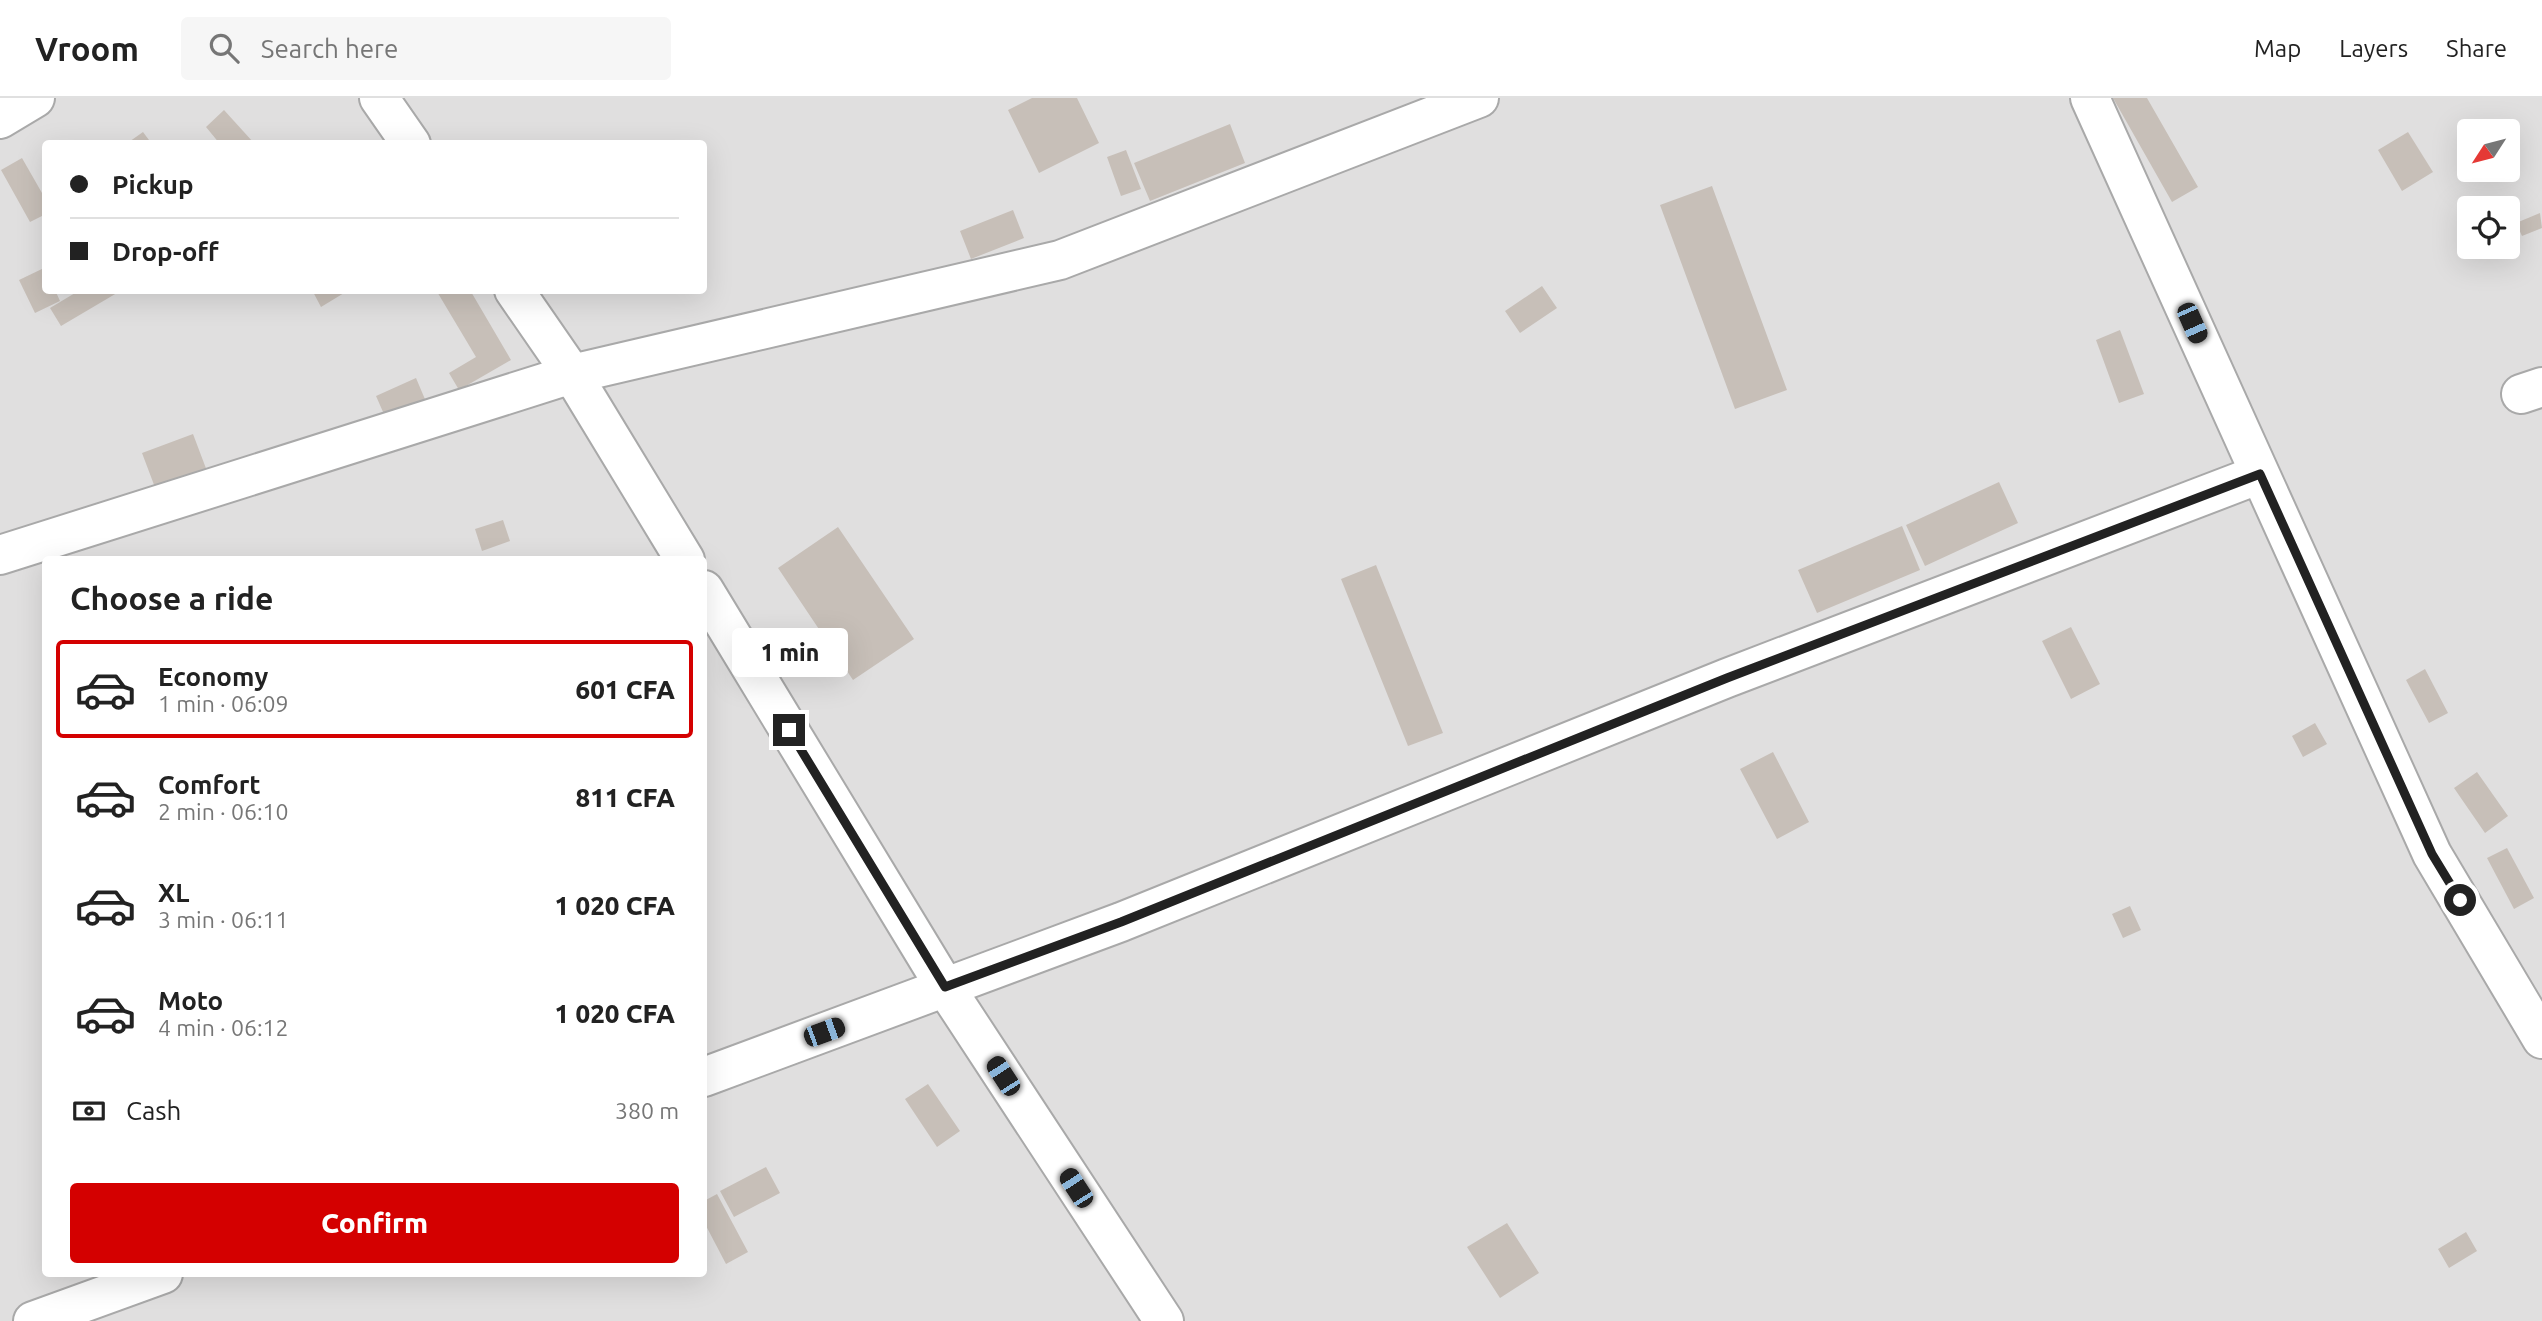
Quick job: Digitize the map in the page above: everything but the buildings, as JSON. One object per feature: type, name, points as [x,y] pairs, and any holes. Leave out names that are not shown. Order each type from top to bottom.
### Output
[{"type":"street","points":[[0,119],[35,98]]},
{"type":"street","points":[[379,98],[408,140]]},
{"type":"street","points":[[0,555],[572,374],[1059,260],[1479,98]]},
{"type":"street","points":[[2090,98],[2432,854],[2542,1039]]},
{"type":"street","points":[[517,294],[572,374],[683,556]]},
{"type":"street","points":[[707,1076],[1121,922],[1740,673],[2260,474]]},
{"type":"street","points":[[707,595],[945,987],[1164,1321]]},
{"type":"street","points":[[33,1321],[155,1277]]},
{"type":"shaded area","points":[[0,98],[2542,98],[2542,1321],[0,1321]]},
{"type":"route","points":[[789,730],[945,987],[1121,922],[1727,678],[2260,474],[2432,854],[2460,900]]}]
